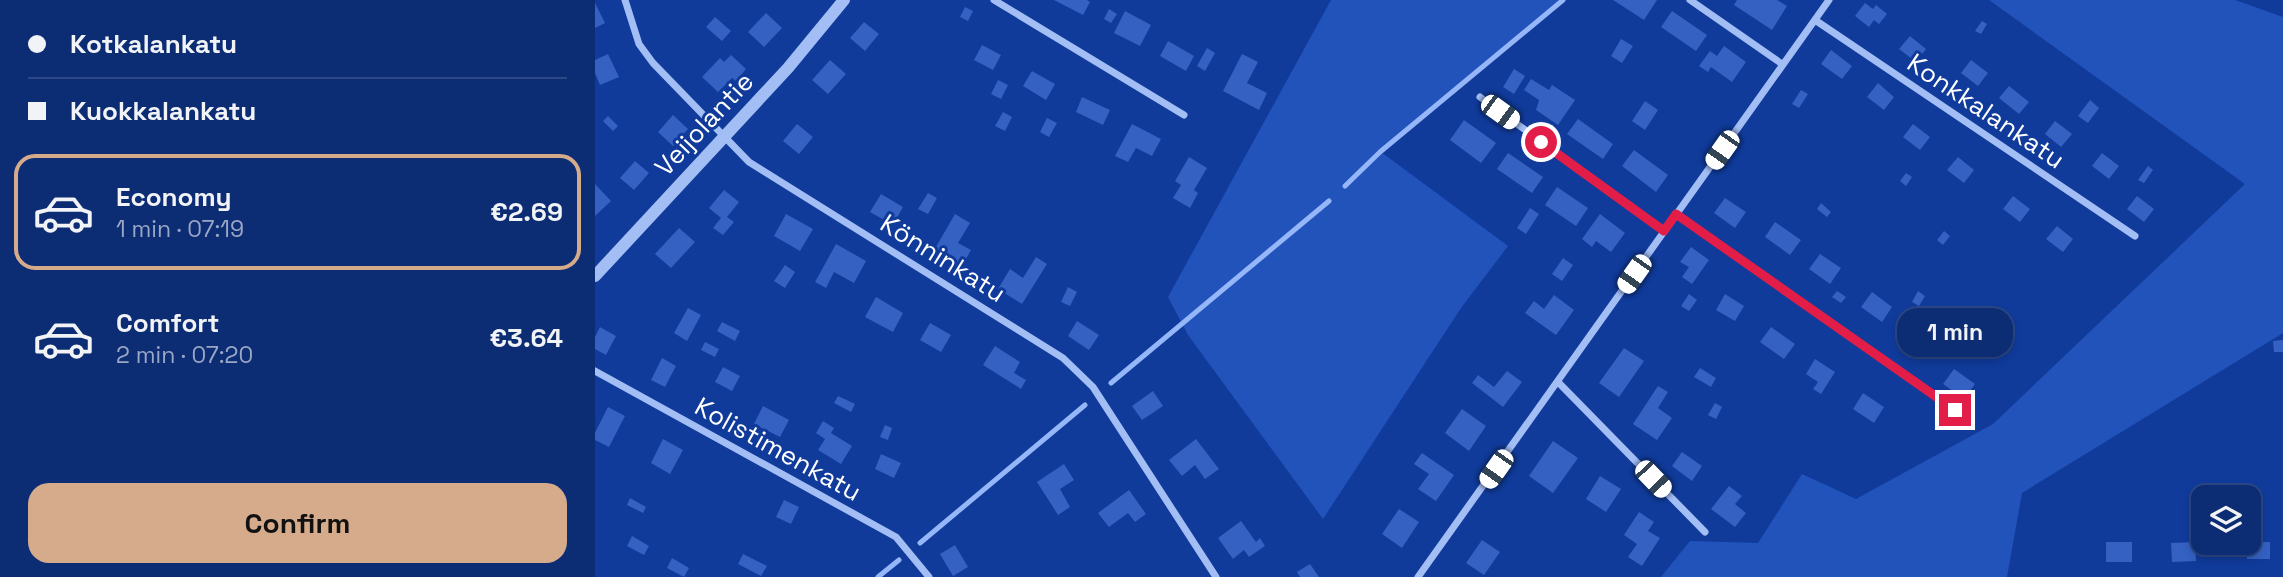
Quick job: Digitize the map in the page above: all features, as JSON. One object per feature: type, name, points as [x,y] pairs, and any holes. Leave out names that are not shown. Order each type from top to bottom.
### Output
[{"type":"street","name":"Könninkatu","points":[[625,0],[639,44],[653,63],[749,162],[1063,358],[1093,387],[1216,577]]},
{"type":"street","name":"Veijolantie","points":[[595,276],[788,68],[844,0]]},
{"type":"street","points":[[994,0],[1184,115]]},
{"type":"street","points":[[1690,0],[1782,64]]},
{"type":"street","points":[[1418,577],[1829,0]]},
{"type":"street","name":"Konkkalankatu","points":[[1815,20],[2135,236]]},
{"type":"street","points":[[1480,97],[1664,231]]},
{"type":"street","points":[[1676,214],[1955,410]]},
{"type":"street","name":"Kolistimenkatu","points":[[595,372],[896,537],[929,577]]},
{"type":"street","points":[[1558,382],[1705,532]]},
{"type":"shaded area","points":[[1331,0],[1563,0],[1381,152],[1508,246],[1461,308],[1323,519],[1188,335],[1168,297]]},
{"type":"shaded area","points":[[1989,0],[2235,0],[2283,17],[2283,333],[2022,493],[2007,577],[1661,577],[1690,541],[1758,543],[1802,474],[1856,499],[1993,424],[2245,184]]},
{"type":"building","points":[[1054,0],[1087,0],[1090,2],[1083,15]]},
{"type":"building","points":[[1613,0],[1657,0],[1644,20]]},
{"type":"building","points":[[1737,0],[1777,0],[1787,6],[1772,30],[1734,5]]},
{"type":"building","points":[[595,3],[605,23],[595,28]]},
{"type":"building","points":[[1865,3],[1873,9],[1876,5],[1887,14],[1879,24],[1874,20],[1869,27],[1855,16]]},
{"type":"building","points":[[965,7],[973,11],[968,21],[960,17]]},
{"type":"building","points":[[1109,9],[1117,14],[1111,23],[1104,19]]},
{"type":"building","points":[[1125,11],[1151,25],[1140,46],[1114,33]]},
{"type":"building","points":[[1672,11],[1707,35],[1696,51],[1661,27]]},
{"type":"building","points":[[766,13],[782,28],[764,47],[748,32]]},
{"type":"building","points":[[715,17],[731,31],[722,41],[706,27]]},
{"type":"building","points":[[1982,21],[1987,24],[1981,34],[1975,31]]},
{"type":"building","points":[[864,22],[879,34],[865,51],[850,38]]},
{"type":"building","points":[[1910,36],[1926,49],[1916,62],[1899,49]]},
{"type":"building","points":[[1621,39],[1633,46],[1622,63],[1611,56]]},
{"type":"building","points":[[1168,41],[1194,56],[1186,71],[1160,56]]},
{"type":"building","points":[[982,45],[1001,55],[993,70],[974,60]]},
{"type":"building","points":[[1724,46],[1746,62],[1732,82],[1711,67],[1708,72],[1699,66],[1710,51],[1717,56]]},
{"type":"building","points":[[1207,48],[1215,53],[1205,71],[1197,66]]},
{"type":"building","points":[[1831,50],[1852,66],[1842,79],[1821,64]]},
{"type":"building","points":[[608,54],[619,77],[600,85],[595,73],[595,60]]},
{"type":"building","points":[[1242,54],[1258,62],[1247,83],[1267,93],[1259,110],[1223,91]]},
{"type":"building","points":[[731,55],[746,69],[736,81],[732,78],[718,92],[702,77],[720,58],[724,62]]},
{"type":"building","points":[[830,60],[846,74],[828,94],[812,80]]},
{"type":"building","points":[[1971,60],[1988,73],[1978,86],[1961,73]]},
{"type":"building","points":[[1514,69],[1525,76],[1514,94],[1503,87]]},
{"type":"building","points":[[1032,71],[1055,84],[1046,100],[1023,86]]},
{"type":"building","points":[[1531,79],[1549,90],[1552,85],[1575,100],[1558,125],[1536,110],[1539,100],[1524,90]]},
{"type":"building","points":[[998,80],[1008,85],[1001,99],[991,94]]},
{"type":"building","points":[[1878,83],[1894,97],[1884,110],[1867,97]]},
{"type":"building","points":[[2009,86],[2029,102],[2019,114],[1999,98]]},
{"type":"building","points":[[1801,90],[1808,94],[1799,108],[1792,104]]},
{"type":"building","points":[[1082,97],[1110,110],[1103,125],[1076,112]]},
{"type":"building","points":[[2090,100],[2099,108],[2088,123],[2078,116]]},
{"type":"building","points":[[1645,101],[1658,110],[1645,130],[1632,121]]},
{"type":"building","points":[[1003,112],[1012,117],[1005,131],[995,126]]},
{"type":"building","points":[[673,115],[688,129],[673,146],[658,132]]},
{"type":"building","points":[[608,116],[618,126],[613,131],[603,121]]},
{"type":"building","points":[[1047,118],[1057,123],[1049,137],[1040,132]]},
{"type":"building","points":[[1578,119],[1613,144],[1603,159],[1567,134]]},
{"type":"building","points":[[1464,120],[1496,143],[1481,163],[1450,140]]},
{"type":"building","points":[[2055,121],[2072,134],[2061,147],[2045,134]]},
{"type":"building","points":[[797,124],[813,137],[799,154],[783,141]]},
{"type":"building","points":[[1132,124],[1161,139],[1152,156],[1136,148],[1128,162],[1115,156]]},
{"type":"building","points":[[1913,124],[1930,137],[1920,150],[1903,137]]},
{"type":"building","points":[[1634,150],[1668,175],[1656,192],[1622,166]]},
{"type":"building","points":[[1508,153],[1543,177],[1532,193],[1497,169]]},
{"type":"building","points":[[2102,153],[2119,166],[2109,179],[2092,166]]},
{"type":"building","points":[[1189,157],[1207,168],[1194,190],[1198,193],[1190,208],[1173,198],[1181,185],[1175,181]]},
{"type":"building","points":[[1958,157],[1974,170],[1964,183],[1947,170]]},
{"type":"building","points":[[635,161],[649,173],[634,190],[620,178]]},
{"type":"building","points":[[2148,166],[2153,170],[2144,183],[2138,180]]},
{"type":"building","points":[[1906,173],[1912,177],[1906,186],[1900,181]]},
{"type":"building","points":[[595,184],[611,201],[595,216]]},
{"type":"building","points":[[1557,187],[1588,208],[1576,226],[1545,205]]},
{"type":"building","points":[[724,190],[739,202],[727,217],[734,222],[723,235],[713,228],[721,218],[709,208]]},
{"type":"building","points":[[928,193],[937,198],[928,214],[918,209]]},
{"type":"building","points":[[881,194],[903,207],[893,225],[870,212]]},
{"type":"building","points":[[2013,196],[2030,209],[2020,222],[2003,209]]},
{"type":"building","points":[[2137,196],[2154,209],[2144,222],[2127,209]]},
{"type":"building","points":[[1725,198],[1746,212],[1735,228],[1714,213]]},
{"type":"building","points":[[1821,203],[1831,212],[1827,217],[1817,209]]},
{"type":"building","points":[[1530,208],[1539,214],[1526,234],[1517,228]]},
{"type":"building","points":[[786,214],[813,229],[800,251],[774,236]]},
{"type":"building","points":[[955,214],[970,223],[958,243],[971,250],[961,268],[933,252]]},
{"type":"building","points":[[1600,214],[1625,233],[1611,252],[1596,241],[1592,247],[1582,239]]},
{"type":"building","points":[[1775,222],[1801,240],[1790,255],[1765,237]]},
{"type":"building","points":[[2057,226],[2073,239],[2063,252],[2046,239]]},
{"type":"building","points":[[679,228],[695,242],[671,268],[655,254]]},
{"type":"building","points":[[1944,231],[1950,236],[1943,245],[1937,240]]},
{"type":"building","points":[[836,244],[866,261],[854,283],[834,272],[826,288],[815,282]]},
{"type":"building","points":[[1691,247],[1709,260],[1692,284],[1682,277],[1689,267],[1680,262]]},
{"type":"building","points":[[1820,254],[1841,268],[1830,284],[1809,269]]},
{"type":"building","points":[[1036,257],[1047,264],[1022,304],[998,289],[1010,269],[1023,278]]},
{"type":"building","points":[[1563,258],[1573,265],[1562,281],[1552,274]]},
{"type":"building","points":[[785,265],[795,272],[785,288],[774,281]]},
{"type":"building","points":[[1068,287],[1077,292],[1070,306],[1061,302]]},
{"type":"building","points":[[1837,291],[1846,297],[1841,303],[1832,297]]},
{"type":"building","points":[[1918,291],[1925,296],[1919,306],[1912,302]]},
{"type":"building","points":[[1872,292],[1892,307],[1882,322],[1861,307]]},
{"type":"building","points":[[1689,294],[1697,300],[1689,311],[1681,306]]},
{"type":"building","points":[[1725,294],[1744,306],[1735,321],[1716,310]]},
{"type":"building","points":[[1554,295],[1574,310],[1556,335],[1525,313],[1534,301],[1544,309]]},
{"type":"building","points":[[876,297],[903,313],[893,332],[865,317]]},
{"type":"building","points":[[688,308],[701,315],[687,341],[674,333]]},
{"type":"building","points":[[1077,321],[1099,335],[1089,350],[1068,336]]},
{"type":"building","points":[[722,322],[740,331],[735,341],[717,331]]},
{"type":"building","points":[[930,323],[951,335],[941,352],[920,340]]},
{"type":"building","points":[[1921,323],[1939,341],[1925,354],[1907,336]]},
{"type":"building","points":[[600,327],[616,336],[606,355],[595,349],[595,337]]},
{"type":"building","points":[[1771,327],[1795,344],[1784,359],[1760,342]]},
{"type":"building","points":[[1962,333],[1969,337],[1961,349],[1954,345]]},
{"type":"building","points":[[2283,340],[2283,352],[2274,352],[2273,341]]},
{"type":"building","points":[[705,342],[719,349],[715,357],[701,350]]},
{"type":"building","points":[[995,346],[1020,362],[1014,373],[1026,380],[1021,389],[983,365]]},
{"type":"building","points":[[1624,348],[1644,361],[1619,397],[1599,383]]},
{"type":"building","points":[[662,358],[676,366],[665,387],[651,380]]},
{"type":"building","points":[[1815,359],[1835,372],[1821,394],[1813,389],[1818,382],[1806,374]]},
{"type":"building","points":[[723,367],[740,376],[732,391],[715,382]]},
{"type":"building","points":[[1700,368],[1716,378],[1711,387],[1694,377]]},
{"type":"building","points":[[1954,369],[1975,384],[1964,399],[1943,384]]},
{"type":"building","points":[[1507,371],[1522,382],[1503,407],[1472,383],[1478,375],[1494,387]]},
{"type":"building","points":[[1658,386],[1668,392],[1658,408],[1672,418],[1657,440],[1633,424]]},
{"type":"building","points":[[1153,391],[1163,406],[1142,420],[1132,406]]},
{"type":"building","points":[[1863,393],[1884,407],[1874,423],[1853,409]]},
{"type":"building","points":[[838,396],[855,404],[851,412],[834,403]]},
{"type":"building","points":[[1715,403],[1722,407],[1716,419],[1708,415]]},
{"type":"building","points":[[763,406],[789,420],[780,437],[754,424]]},
{"type":"building","points":[[608,407],[625,416],[609,447],[595,440],[595,433]]},
{"type":"building","points":[[1462,409],[1486,426],[1469,451],[1445,433]]},
{"type":"building","points":[[823,421],[834,428],[831,433],[852,446],[841,464],[818,450],[825,439],[816,433]]},
{"type":"building","points":[[885,425],[892,428],[888,440],[880,437]]},
{"type":"building","points":[[663,439],[683,450],[670,474],[651,463]]},
{"type":"building","points":[[1196,439],[1219,469],[1205,479],[1195,465],[1182,476],[1169,460]]},
{"type":"building","points":[[1553,441],[1578,458],[1553,493],[1529,476]]},
{"type":"building","points":[[1682,452],[1702,466],[1692,481],[1672,466]]},
{"type":"building","points":[[1422,453],[1454,475],[1436,501],[1418,489],[1429,474],[1414,464]]},
{"type":"building","points":[[881,454],[901,463],[894,478],[875,469]]},
{"type":"building","points":[[1064,464],[1074,480],[1060,489],[1070,507],[1058,515],[1037,482]]},
{"type":"building","points":[[1600,476],[1621,489],[1606,512],[1586,499]]},
{"type":"building","points":[[1729,486],[1742,496],[1735,504],[1746,513],[1735,527],[1711,509]]},
{"type":"building","points":[[1129,490],[1146,514],[1135,522],[1128,513],[1109,527],[1098,513]]},
{"type":"building","points":[[630,498],[646,507],[643,513],[627,505]]},
{"type":"building","points":[[784,500],[799,507],[791,524],[776,517]]},
{"type":"building","points":[[1399,509],[1419,522],[1402,548],[1382,534]]},
{"type":"building","points":[[1639,512],[1654,522],[1648,531],[1660,538],[1642,566],[1628,557],[1637,544],[1624,535]]},
{"type":"building","points":[[1241,521],[1256,542],[1260,538],[1265,546],[1249,557],[1244,550],[1233,559],[1218,538]]},
{"type":"building","points":[[632,536],[649,546],[644,555],[627,546]]},
{"type":"building","points":[[1482,540],[1500,552],[1484,575],[1466,563]]},
{"type":"building","points":[[2106,542],[2132,542],[2132,562],[2106,562]]},
{"type":"building","points":[[2191,542],[2191,555],[2196,555],[2196,561],[2172,562],[2171,543]]},
{"type":"building","points":[[2261,542],[2270,542],[2270,559],[2247,559],[2247,555],[2261,555]]},
{"type":"building","points":[[955,545],[968,567],[953,576],[940,554]]},
{"type":"building","points":[[743,554],[767,566],[761,576],[738,564]]},
{"type":"building","points":[[672,558],[689,568],[684,577],[667,568]]},
{"type":"building","points":[[1310,564],[1319,577],[1300,577],[1297,572]]},
{"type":"waterway","points":[[1345,186],[1380,152],[1563,0]]},
{"type":"waterway","points":[[1111,383],[1329,201]]},
{"type":"waterway","points":[[920,543],[1085,405]]},
{"type":"waterway","points":[[878,577],[899,560]]},
{"type":"route","points":[[1541,142],[1664,231],[1676,214],[1955,410]]}]
